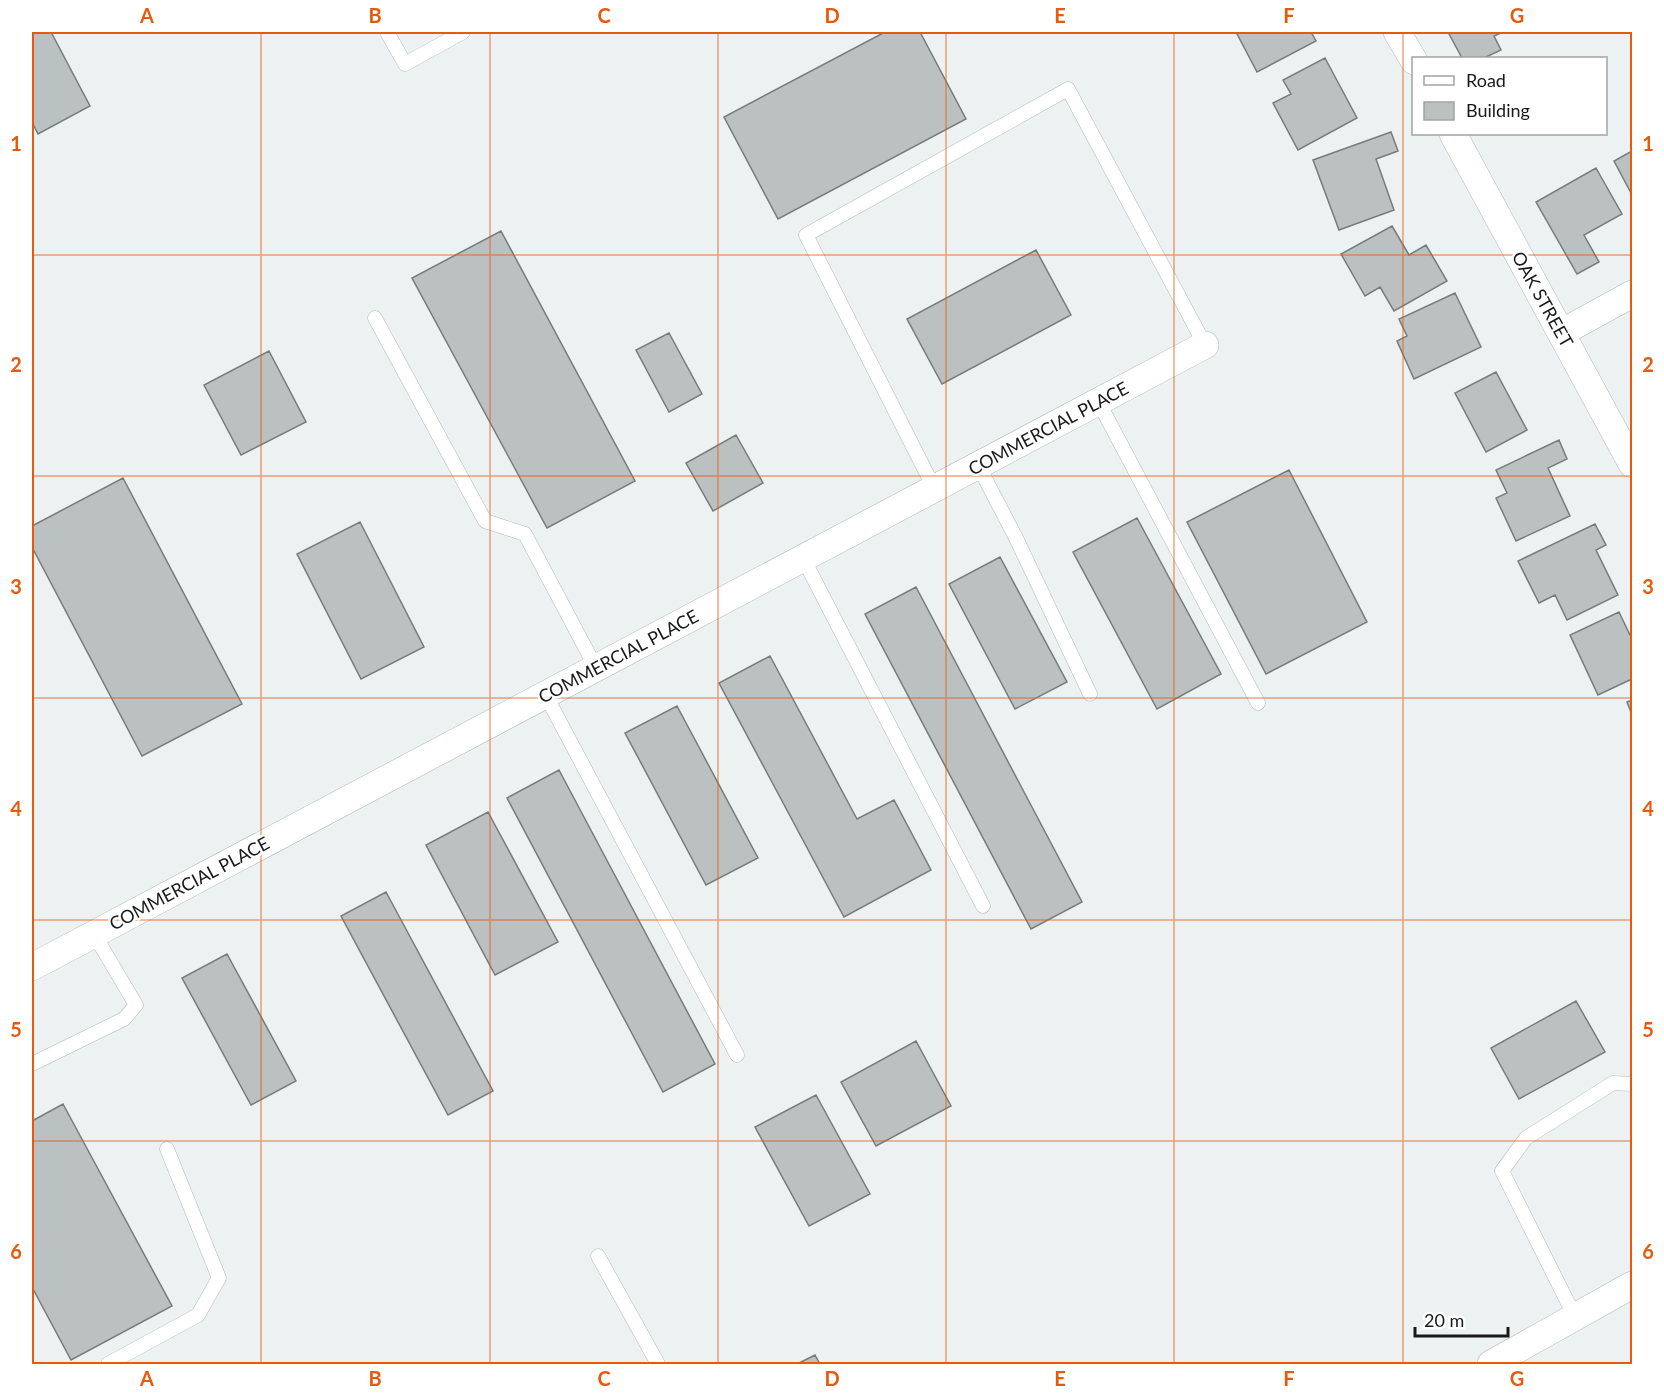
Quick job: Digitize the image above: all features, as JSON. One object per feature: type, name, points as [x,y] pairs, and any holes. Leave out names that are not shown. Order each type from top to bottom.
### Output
[{"type":"street","points":[[1397,32],[1412,59]]},
{"type":"street","name":"OAK STREET","points":[[1454,135],[1632,464]]},
{"type":"street","points":[[1561,333],[1632,294]]},
{"type":"street","name":"COMMERCIAL PLACE","points":[[32,967],[1205,345]]},
{"type":"street","points":[[1491,1365],[1632,1285]]},
{"type":"lane","points":[[387,32],[405,64],[463,32]]},
{"type":"lane","points":[[934,488],[806,236],[1068,89],[1205,345]]},
{"type":"lane","points":[[375,318],[485,521],[525,534],[596,668]]},
{"type":"lane","points":[[1098,401],[1258,703]]},
{"type":"lane","points":[[978,465],[1017,538],[1090,694]]},
{"type":"lane","points":[[803,558],[982,906]]},
{"type":"lane","points":[[545,694],[737,1055]]},
{"type":"lane","points":[[32,1064],[124,1018],[136,1005],[94,934]]},
{"type":"lane","points":[[1575,1317],[1502,1171],[1526,1138],[1613,1083],[1632,1084]]},
{"type":"lane","points":[[108,1365],[198,1315],[219,1278],[167,1149]]},
{"type":"lane","points":[[598,1256],[658,1365]]},
{"type":"building","points":[[32,32],[51,32],[90,106],[38,134],[32,122]]},
{"type":"building","points":[[885,32],[920,32],[966,119],[778,219],[724,117]]},
{"type":"building","points":[[1236,32],[1311,32],[1316,41],[1257,72]]},
{"type":"building","points":[[1448,32],[1503,32],[1494,36],[1501,50],[1486,57],[1461,57]]},
{"type":"building","points":[[1325,58],[1357,118],[1298,150],[1273,103],[1291,94],[1283,80]]},
{"type":"building","points":[[1391,132],[1398,151],[1376,159],[1394,210],[1339,230],[1313,160]]},
{"type":"building","points":[[1632,151],[1632,195],[1614,161]]},
{"type":"building","points":[[1596,168],[1622,214],[1584,235],[1599,262],[1577,274],[1536,202]]},
{"type":"building","points":[[1392,226],[1409,255],[1426,245],[1447,281],[1394,311],[1380,287],[1365,296],[1341,254]]},
{"type":"building","points":[[501,231],[635,481],[547,528],[412,278]]},
{"type":"building","points":[[1036,250],[1071,315],[942,384],[907,319]]},
{"type":"building","points":[[1455,293],[1481,347],[1414,379],[1397,341],[1407,336],[1399,319]]},
{"type":"building","points":[[669,333],[702,394],[669,412],[636,350]]},
{"type":"building","points":[[269,351],[306,422],[241,455],[204,385]]},
{"type":"building","points":[[1496,372],[1527,430],[1486,452],[1455,393]]},
{"type":"building","points":[[736,435],[763,483],[713,511],[686,463]]},
{"type":"building","points":[[1559,440],[1567,459],[1548,468],[1570,516],[1516,541],[1496,498],[1507,493],[1496,470]]},
{"type":"building","points":[[1289,470],[1367,622],[1266,674],[1187,522]]},
{"type":"building","points":[[123,478],[242,704],[142,756],[32,547],[32,526]]},
{"type":"building","points":[[1137,518],[1221,674],[1157,709],[1073,552]]},
{"type":"building","points":[[360,522],[424,647],[361,679],[297,554]]},
{"type":"building","points":[[1595,524],[1606,545],[1596,550],[1618,595],[1567,620],[1555,595],[1539,603],[1518,561]]},
{"type":"building","points":[[1000,557],[1067,682],[1015,709],[949,584]]},
{"type":"building","points":[[916,587],[1082,902],[1031,929],[865,614]]},
{"type":"building","points":[[1619,612],[1630,635],[1632,633],[1632,679],[1598,695],[1570,635]]},
{"type":"building","points":[[770,656],[857,819],[894,800],[931,870],[844,917],[719,683]]},
{"type":"building","points":[[1632,700],[1632,715],[1627,702]]},
{"type":"building","points":[[677,706],[758,858],[706,885],[625,733]]},
{"type":"building","points":[[559,770],[715,1064],[663,1092],[507,798]]},
{"type":"building","points":[[488,812],[558,942],[495,975],[426,845]]},
{"type":"building","points":[[386,892],[493,1091],[448,1115],[341,916]]},
{"type":"building","points":[[227,954],[296,1081],[251,1105],[182,978]]},
{"type":"building","points":[[1576,1001],[1605,1052],[1519,1099],[1491,1048]]},
{"type":"building","points":[[916,1041],[951,1106],[876,1146],[841,1082]]},
{"type":"building","points":[[816,1095],[870,1194],[809,1226],[755,1127]]},
{"type":"building","points":[[63,1104],[172,1306],[71,1360],[32,1287],[32,1121]]},
{"type":"building","points":[[815,1355],[820,1364],[797,1364]]}]
